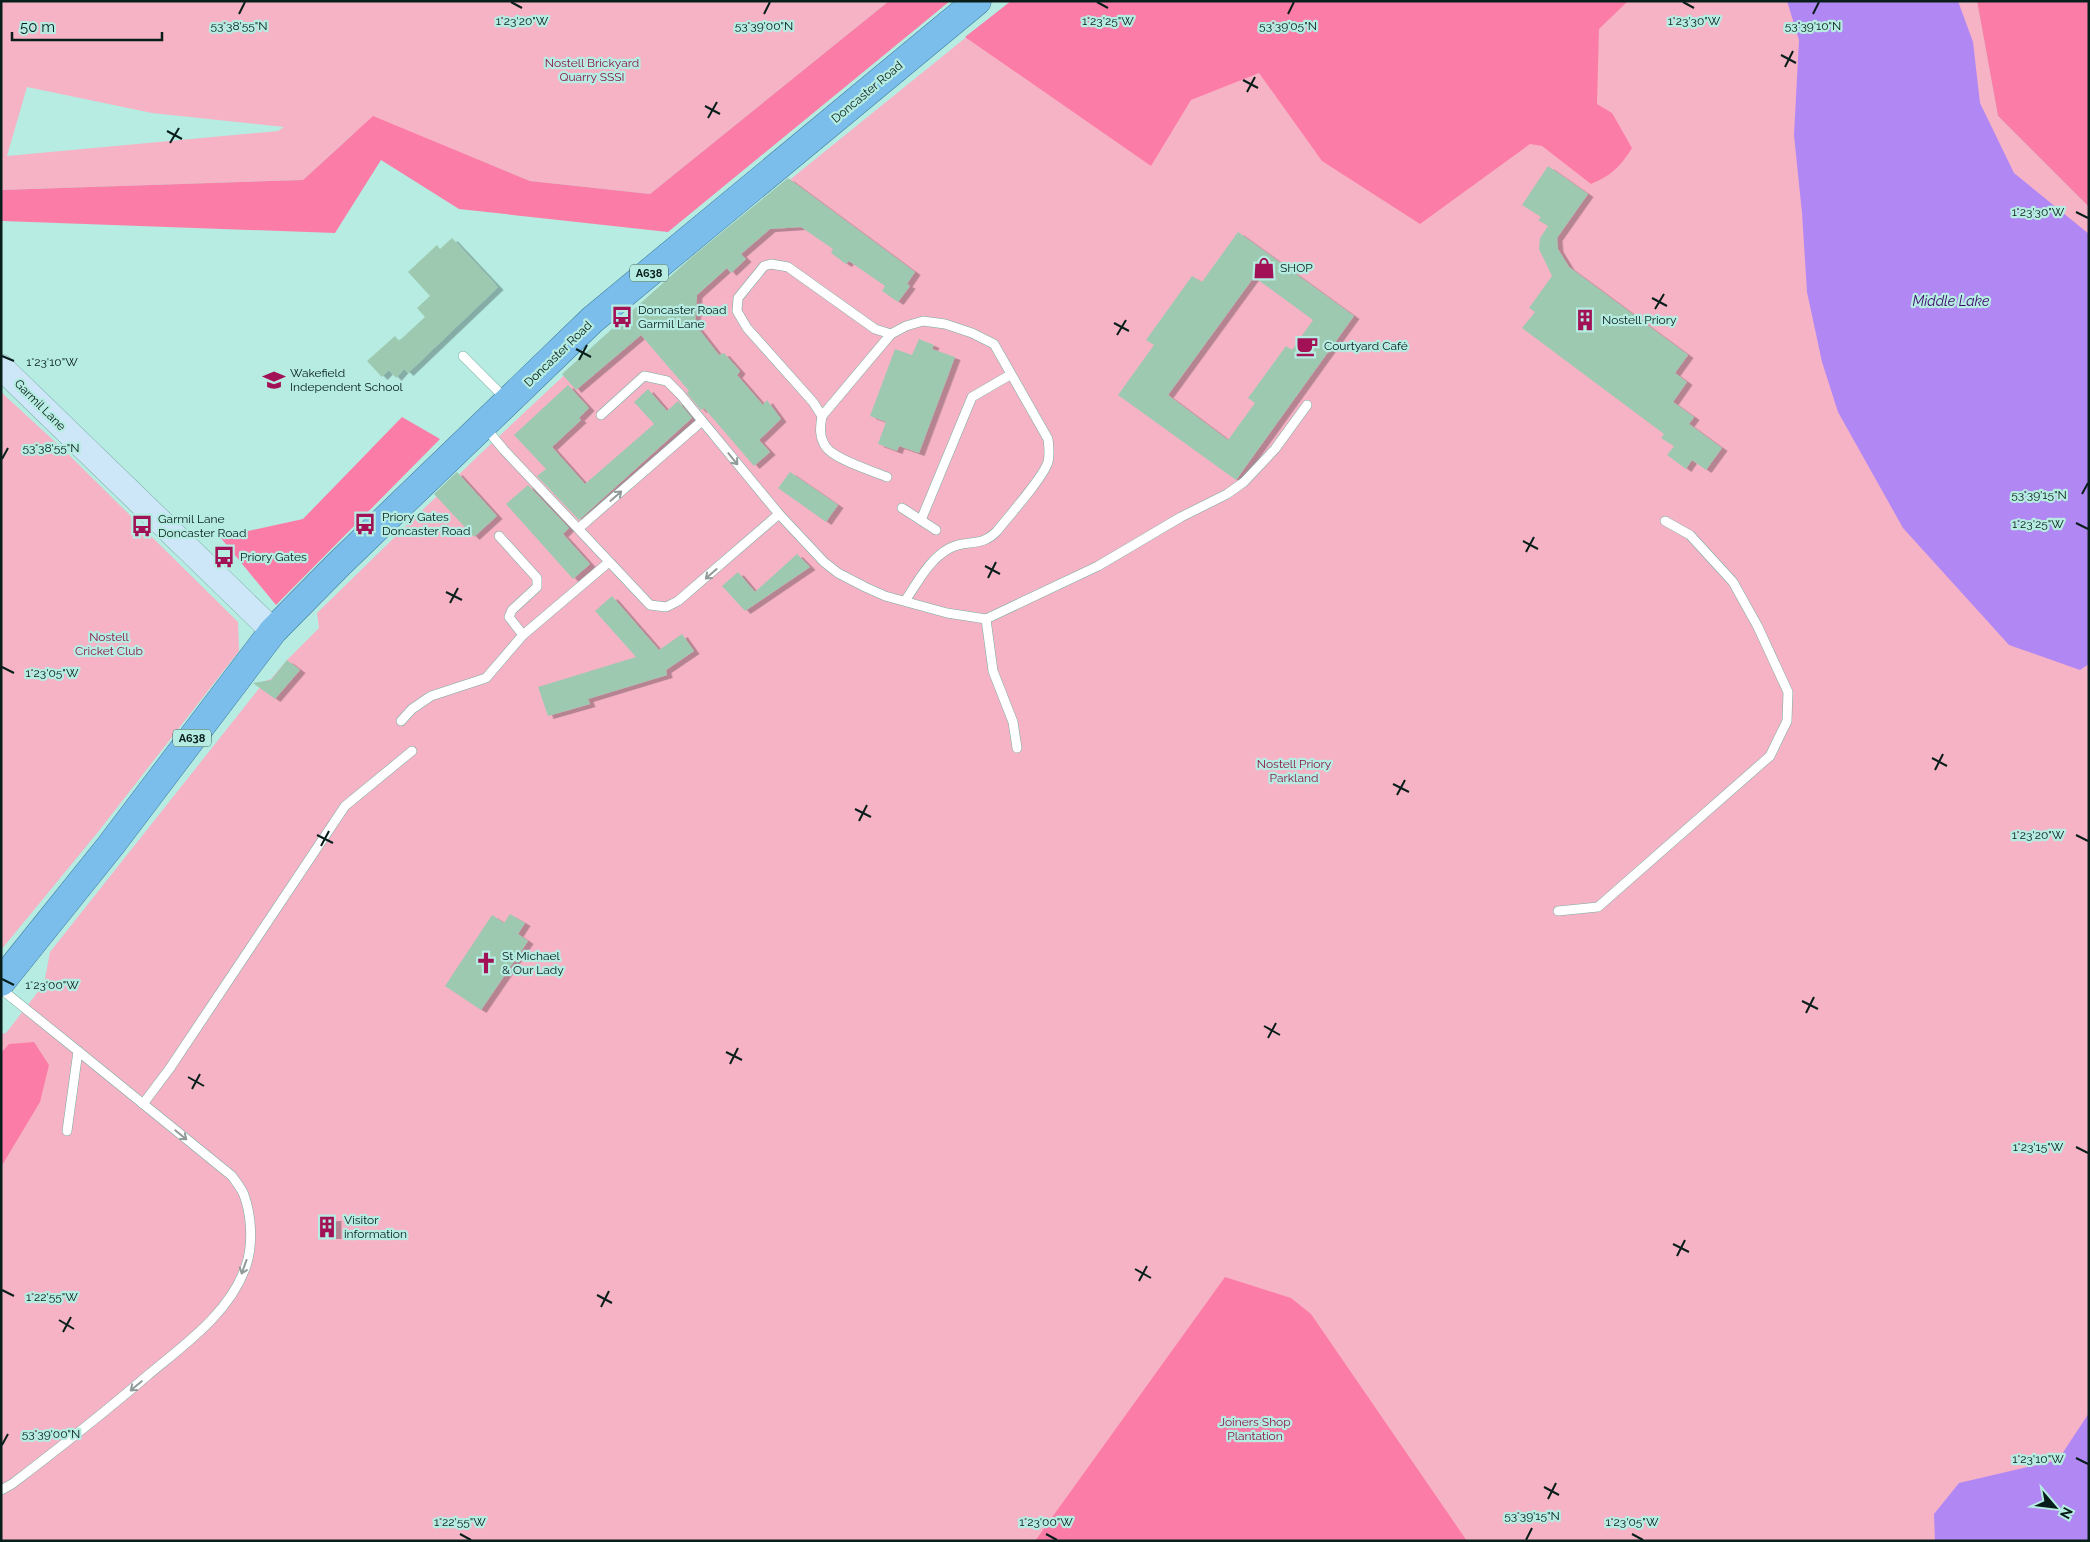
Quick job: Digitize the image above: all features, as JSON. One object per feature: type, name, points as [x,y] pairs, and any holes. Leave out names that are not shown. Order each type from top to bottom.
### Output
[{"type":"highway","name":"Doncaster Road","points":[[273,631],[338,565],[592,320],[977,1]]},
{"type":"highway","name":"A638","points":[[1,982],[110,845],[273,631]]},
{"type":"main road","name":"Garmil Lane","points":[[1,366],[273,631]]},
{"type":"lane","points":[[822,416],[813,402],[747,328],[737,311],[738,298],[764,266],[771,264],[788,267],[875,329],[891,334]]},
{"type":"lane","points":[[887,477],[838,456],[826,447],[819,429],[822,416],[891,334],[906,326],[923,322],[945,324],[972,333],[994,344],[1048,439],[1050,450],[1048,463],[1042,474],[990,539],[982,542],[959,544],[940,554],[905,601]]},
{"type":"lane","points":[[463,356],[508,402]]},
{"type":"lane","points":[[921,520],[972,396],[1010,375]]},
{"type":"lane","points":[[601,416],[644,376],[667,381],[680,394],[779,514],[820,558],[838,573],[885,596],[947,613],[986,620],[1098,566],[1181,517],[1227,494],[1244,482],[1275,449],[1308,405]]},
{"type":"lane","points":[[579,528],[702,421]]},
{"type":"lane","points":[[484,426],[504,450],[650,605],[666,607],[678,602],[779,514]]},
{"type":"lane","points":[[902,508],[936,530]]},
{"type":"lane","points":[[1558,911],[1598,907],[1770,756],[1787,721],[1788,692],[1758,627],[1733,582],[1690,535],[1665,520]]},
{"type":"lane","points":[[499,536],[537,578],[537,587],[512,610],[509,617],[523,635]]},
{"type":"lane","points":[[401,721],[412,709],[432,696],[486,678],[523,635],[609,562]]},
{"type":"lane","points":[[986,620],[993,671],[1013,722],[1017,748]]},
{"type":"lane","points":[[143,1104],[170,1068],[345,806],[412,751]]},
{"type":"lane","points":[[1,989],[232,1176],[244,1194],[250,1221],[250,1246],[246,1266],[238,1284],[202,1330],[94,1422],[12,1484],[1,1490]]},
{"type":"lane","points":[[67,1131],[78,1051]]},
{"type":"green space","name":"Nostell Brickyard Quarry SSSI","points":[[1,1],[889,1],[650,194],[530,181],[422,137],[353,134],[303,180],[1,190]],"holes":[[[27,87],[152,113],[284,127],[278,131],[7,156]]]},
{"type":"green space","points":[[889,1],[950,1],[668,232],[459,209],[381,160],[335,233],[1,222],[1,190],[303,180],[373,116],[530,181],[650,194]]},
{"type":"green space","name":"Nostell Priory Parkland","points":[[1011,1],[1977,1],[1998,116],[2089,207],[2089,1541],[1,1541],[1,1034],[6,1033],[44,984],[50,952],[265,681],[271,679],[319,628],[317,613],[479,455],[634,310],[792,178]]},
{"type":"green space","points":[[1011,1],[1628,1],[1599,29],[1597,104],[1612,113],[1632,148],[1615,170],[1591,184],[1542,146],[1530,144],[1420,224],[1322,161],[1259,73],[1191,100],[1151,166],[965,37]]},
{"type":"green space","points":[[1977,1],[2089,1],[2089,207],[1998,116]]},
{"type":"green space","name":"Nostell Cricket Club","points":[[1,392],[65,451],[238,622],[239,651],[98,832],[1,950]]},
{"type":"green space","points":[[402,417],[440,439],[276,605],[220,537],[303,519]]},
{"type":"green space","points":[[34,1042],[49,1065],[40,1102],[1,1167],[1,1053],[9,1044]]},
{"type":"green space","name":"Joiners Shop Plantation","points":[[1225,1277],[1291,1298],[1311,1314],[1467,1541],[1035,1541]]},
{"type":"water","name":"Middle Lake","points":[[1787,1],[1958,1],[1973,42],[1980,103],[2014,173],[2089,234],[2089,664],[2080,670],[2009,645],[1903,528],[1838,412],[1822,362],[1807,292],[1802,213],[1794,135],[1799,40]]},
{"type":"water","points":[[2089,1413],[2089,1541],[1935,1541],[1934,1514],[1959,1483],[2058,1460]]},
{"type":"building","name":"Nostell Priory","points":[[1548,166],[1588,194],[1557,238],[1558,249],[1569,267],[1688,355],[1675,373],[1687,382],[1673,402],[1694,417],[1689,424],[1722,448],[1706,470],[1692,460],[1686,469],[1667,455],[1674,446],[1661,438],[1664,434],[1522,328],[1535,312],[1529,308],[1552,276],[1539,249],[1540,238],[1548,226],[1538,220],[1541,217],[1522,205]]},
{"type":"building","points":[[788,178],[915,272],[907,284],[910,286],[898,302],[882,291],[885,286],[849,261],[846,264],[831,253],[833,249],[801,227],[770,229],[741,254],[746,259],[731,273],[727,268],[697,295],[695,324],[719,355],[724,353],[740,371],[737,375],[763,405],[767,400],[781,419],[759,440],[770,452],[754,466],[704,408],[701,410],[687,393],[689,391],[641,335],[576,390],[562,374],[693,256]]},
{"type":"building","points":[[1238,232],[1354,316],[1236,480],[1118,395],[1154,345],[1146,340],[1192,276],[1202,282]],"holes":[[[1254,277],[1313,320],[1292,350],[1286,346],[1248,398],[1255,403],[1228,440],[1168,395]]]},
{"type":"building","points":[[452,238],[498,287],[408,373],[404,369],[396,378],[389,370],[382,377],[367,361],[395,336],[399,341],[425,317],[417,308],[430,296],[408,272],[437,245],[440,249]]},
{"type":"building","points":[[919,339],[934,345],[932,349],[955,357],[919,453],[899,446],[897,451],[878,444],[886,422],[870,416],[895,349],[912,355]]},
{"type":"building","points":[[568,385],[589,408],[579,418],[581,420],[552,447],[585,484],[654,424],[634,402],[648,389],[667,411],[678,401],[692,418],[579,520],[537,476],[546,469],[514,435]]},
{"type":"building","points":[[457,472],[497,516],[474,537],[434,494]]},
{"type":"building","points":[[790,472],[838,505],[826,522],[778,488]]},
{"type":"building","points":[[528,485],[569,528],[563,534],[590,564],[573,579],[506,504]]},
{"type":"building","points":[[797,554],[810,567],[745,611],[722,586],[738,572],[755,592]]},
{"type":"building","points":[[612,596],[659,650],[682,634],[694,651],[666,670],[667,675],[588,699],[590,704],[548,716],[538,687],[636,657],[595,611]]},
{"type":"building","points":[[287,660],[300,670],[275,699],[253,683],[271,680]]},
{"type":"building","name":"St Michael & Our Lady","points":[[510,914],[525,923],[518,934],[528,941],[481,1010],[445,986],[492,915],[504,923]]},
{"type":"building","name":"Visitor information","points":[[336,1218],[336,1236],[318,1236],[318,1219]]},
{"type":"place","name":"SHOP","points":[[1264,268]]},
{"type":"place","name":"Doncaster Road Garmil Lane","points":[[622,317]]},
{"type":"place","name":"Nostell Priory","points":[[1585,320]]},
{"type":"place","name":"Courtyard Café","points":[[1307,346]]},
{"type":"place","name":"Wakefield Independent School","points":[[274,380]]},
{"type":"place","name":"Priory Gates Doncaster Road","points":[[365,524]]},
{"type":"place","name":"Garmil Lane Doncaster Road","points":[[142,526]]},
{"type":"place","name":"Priory Gates","points":[[224,557]]},
{"type":"place","name":"St Michael & Our Lady","points":[[486,963]]},
{"type":"place","name":"Visitor information","points":[[327,1227]]}]
